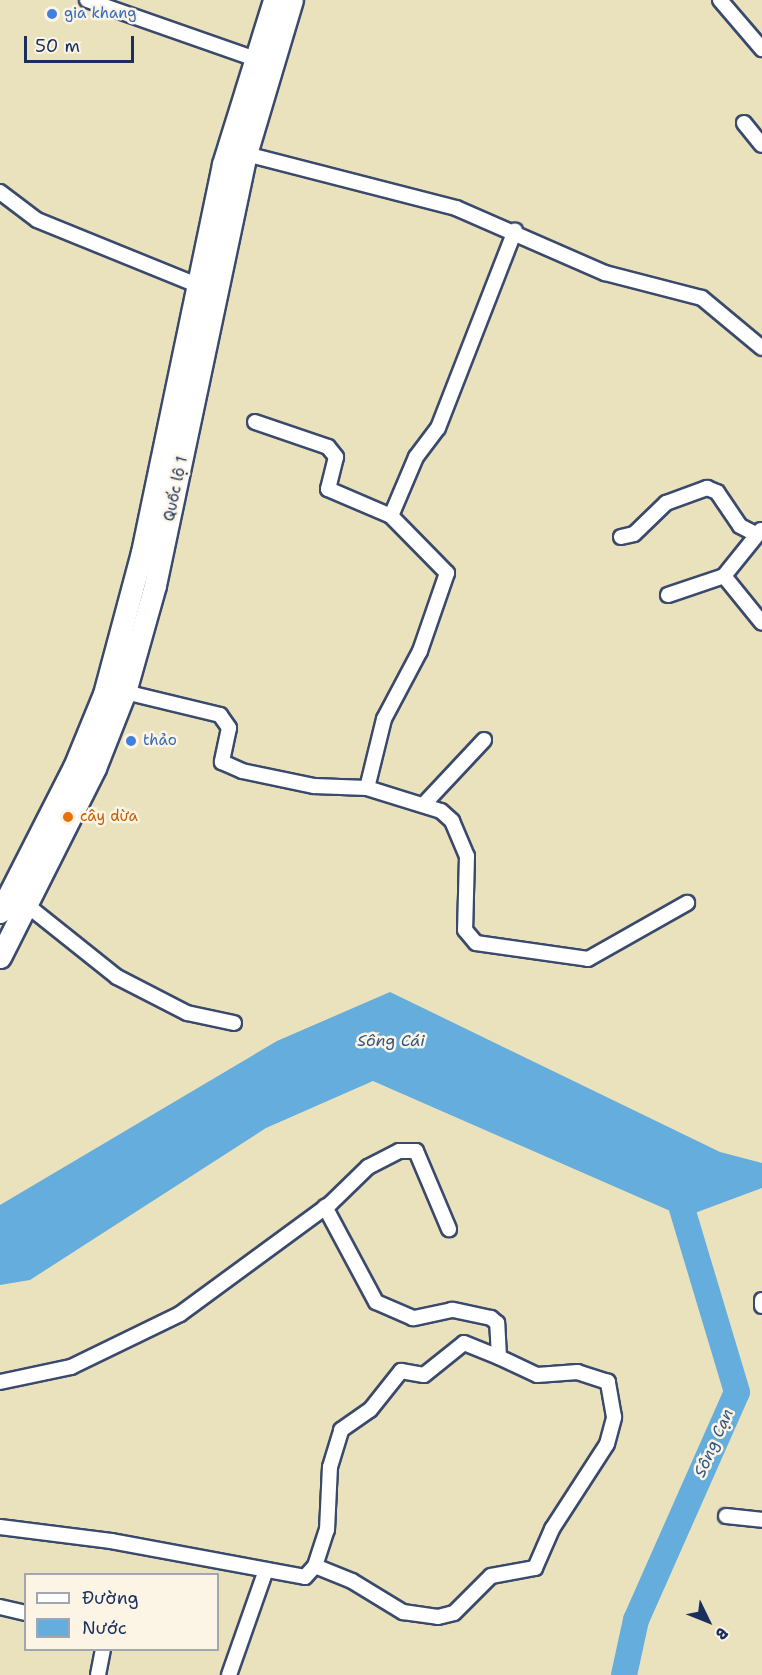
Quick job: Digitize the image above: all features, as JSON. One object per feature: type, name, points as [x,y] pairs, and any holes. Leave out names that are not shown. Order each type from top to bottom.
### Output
[{"type":"highway","name":"Quốc lộ 1","points":[[0,957],[28,906],[125,692],[155,585],[246,154],[274,0]]},
{"type":"highway","name":"Quốc lộ 1","points":[[0,912],[70,777],[104,694],[154,501],[195,284],[264,61],[292,0]]},
{"type":"street","points":[[87,0],[264,61]]},
{"type":"street","points":[[720,0],[762,49]]},
{"type":"street","points":[[744,123],[762,145]]},
{"type":"street","points":[[246,154],[456,208],[515,231],[605,273],[702,298],[762,348]]},
{"type":"street","points":[[0,192],[37,220],[195,284]]},
{"type":"street","points":[[391,516],[416,457],[438,428],[515,231]]},
{"type":"street","points":[[255,422],[328,447],[336,457],[328,489],[391,516],[447,573],[420,651],[384,719],[367,788]]},
{"type":"street","points":[[621,537],[634,534],[666,503],[707,488],[717,492],[740,526],[759,531],[724,576],[669,595]]},
{"type":"street","points":[[724,576],[762,623]]},
{"type":"street","points":[[125,692],[220,715],[229,728],[221,758],[230,767],[314,786],[367,788],[426,802],[452,821],[467,856],[465,930],[476,943],[588,959],[687,903]]},
{"type":"street","points":[[426,802],[484,740]]},
{"type":"street","points":[[28,906],[117,977],[187,1013],[234,1023]]},
{"type":"street","points":[[0,1382],[71,1366],[152,1329],[225,1285],[325,1207],[368,1167],[411,1148],[449,1229]]},
{"type":"street","points":[[325,1207],[376,1302],[413,1318],[452,1310],[491,1318],[497,1323],[499,1357]]},
{"type":"street","points":[[762,1300],[762,1305]]},
{"type":"street","points":[[0,1527],[111,1541],[294,1579],[315,1566],[327,1530],[330,1467],[340,1431],[370,1410],[402,1371],[424,1375],[464,1343],[537,1374],[592,1374],[608,1382],[614,1417],[607,1444],[552,1529],[535,1568],[511,1576],[498,1573],[454,1613],[438,1617],[403,1612],[352,1581],[315,1566]]},
{"type":"street","points":[[726,1516],[762,1520]]},
{"type":"street","points":[[229,1675],[265,1573]]},
{"type":"street","points":[[0,1607],[24,1613]]},
{"type":"street","points":[[98,1675],[103,1651]]},
{"type":"water","name":"Sông Cái","points":[[390,992],[720,1152],[762,1163],[762,1188],[684,1217],[373,1081],[266,1128],[30,1280],[0,1285],[0,1205],[277,1041]]},
{"type":"waterway","name":"Sông Cạn","points":[[624,1675],[636,1620],[737,1392],[675,1185]]},
{"type":"place","name":"gia khang","points":[[52,14]]},
{"type":"place","name":"thảo","points":[[131,741]]},
{"type":"place","name":"cây dừa","points":[[68,817]]}]
